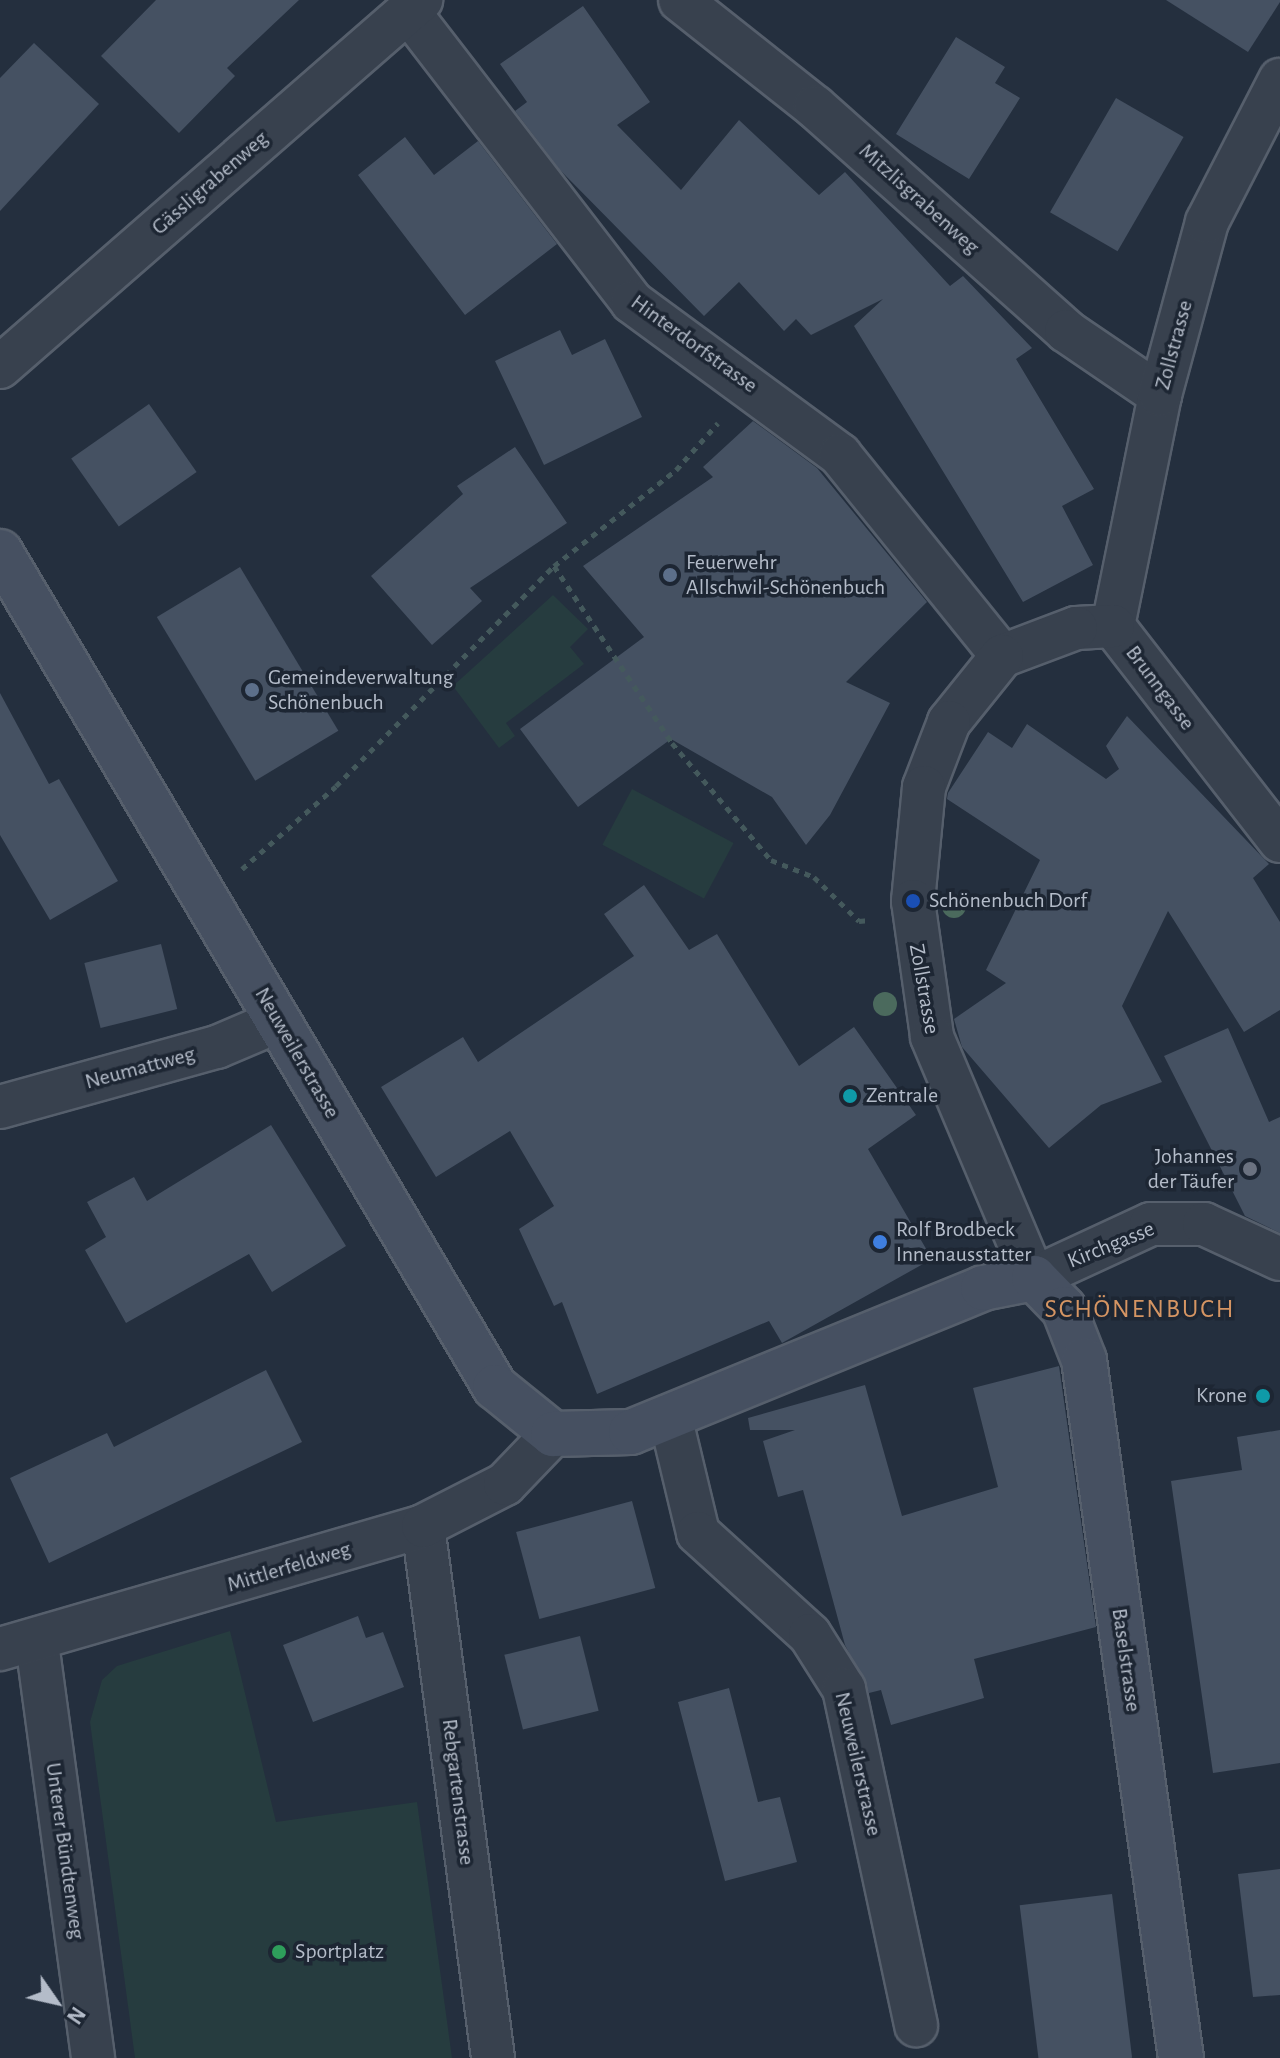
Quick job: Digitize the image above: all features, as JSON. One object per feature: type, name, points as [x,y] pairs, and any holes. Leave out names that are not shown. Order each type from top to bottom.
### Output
[{"type":"street","name":"Mitzlisgrabenweg","points":[[680,0],[815,107],[1066,331],[1160,395]]},
{"type":"street","name":"Gässligrabenweg","points":[[0,367],[415,5]]},
{"type":"street","name":"Hinterdorfstrasse","points":[[415,5],[632,302],[840,455],[1002,656]]},
{"type":"street","name":"Zollstrasse","points":[[1113,626],[1160,395],[1207,222],[1280,80]]},
{"type":"street","name":"Neuweilerstrasse","points":[[0,552],[495,1387],[553,1434]]},
{"type":"street","name":"Brunngasse","points":[[1002,656],[1065,631],[1113,626],[1280,841]]},
{"type":"street","name":"Zollstrasse","points":[[1002,656],[932,757],[915,942],[944,1073],[1034,1278]]},
{"type":"street","name":"Neumattweg","points":[[0,1107],[217,1047],[278,1021]]},
{"type":"street","name":"Kirchgasse","points":[[1034,1278],[1151,1224],[1204,1224],[1280,1259]]},
{"type":"street","points":[[553,1434],[631,1432],[983,1288],[1034,1278]]},
{"type":"street","name":"Baselstrasse","points":[[1034,1278],[1064,1309],[1084,1360],[1181,2058]]},
{"type":"street","name":"Neuweilerstrasse","points":[[670,1416],[698,1533],[810,1635],[844,1689],[916,2025]]},
{"type":"street","name":"Mittlerfeldweg","points":[[18,1646],[423,1526],[505,1484],[553,1434]]},
{"type":"street","name":"Rebgartenstrasse","points":[[423,1526],[493,2058]]},
{"type":"street","name":"Unterer Bündtenweg","points":[[18,1646],[93,2058]]},
{"type":"path","points":[[208,899],[336,786],[554,566],[676,470],[729,410]]},
{"type":"path","points":[[554,566],[663,719],[672,743],[771,860],[814,877],[859,921],[873,920]]},
{"type":"green space","points":[[553,595],[588,629],[570,647],[584,664],[506,723],[515,736],[499,748],[453,686]]},
{"type":"green space","points":[[632,789],[734,843],[704,899],[602,845]]},
{"type":"green space","name":"Sportplatz","points":[[230,1631],[276,1822],[417,1802],[452,2058],[135,2058],[90,1722],[102,1680],[117,1666]]},
{"type":"building","points":[[156,0],[299,0],[227,68],[235,76],[179,133],[101,56]]},
{"type":"building","points":[[1166,0],[1280,0],[1280,2],[1248,52]]},
{"type":"building","points":[[583,6],[650,102],[617,125],[681,190],[739,120],[819,195],[845,172],[950,286],[963,276],[1032,348],[1016,359],[1094,489],[1062,506],[1093,565],[1023,602],[854,326],[883,299],[811,335],[796,319],[784,331],[739,282],[704,316],[560,170],[515,111],[527,102],[500,64]]},
{"type":"building","points":[[956,37],[1005,67],[995,83],[1020,98],[969,179],[896,134]]},
{"type":"building","points":[[34,43],[99,104],[0,211],[0,78]]},
{"type":"building","points":[[1116,98],[1184,137],[1118,251],[1050,212]]},
{"type":"building","points":[[405,137],[434,175],[478,141],[557,244],[465,315],[358,175]]},
{"type":"building","points":[[560,330],[572,355],[605,339],[642,417],[544,465],[495,361]]},
{"type":"building","points":[[149,404],[197,472],[119,526],[71,458]]},
{"type":"building","points":[[753,421],[817,468],[927,602],[846,682],[890,703],[830,815],[806,845],[772,797],[671,739],[578,807],[520,729],[644,637],[583,566],[713,477],[703,467]]},
{"type":"building","points":[[515,447],[567,523],[470,588],[482,601],[432,645],[371,576],[463,494],[457,486]]},
{"type":"building","points":[[240,567],[338,731],[255,781],[157,617]]},
{"type":"building","points":[[0,693],[49,784],[59,779],[118,881],[50,920],[0,835]]},
{"type":"building","points":[[1127,716],[1269,864],[1253,878],[1280,922],[1280,1010],[1244,1032],[1168,911],[1122,1006],[1162,1082],[1101,1105],[1049,1148],[962,1047],[954,1019],[1006,983],[986,970],[1040,860],[947,799],[948,793],[988,732],[1012,748],[1027,724],[1106,779],[1119,769],[1106,746]]},
{"type":"building","points":[[644,885],[689,950],[717,934],[799,1066],[854,1027],[916,1115],[868,1149],[932,1259],[782,1343],[769,1321],[597,1394],[562,1302],[554,1306],[519,1229],[554,1206],[510,1131],[436,1177],[381,1087],[463,1037],[478,1062],[634,956],[604,914]]},
{"type":"building","points":[[161,944],[177,1009],[101,1028],[84,963]]},
{"type":"building","name":"Johannes der Täufer","points":[[1228,1028],[1269,1122],[1280,1117],[1280,1233],[1245,1216],[1164,1056]]},
{"type":"building","points":[[271,1125],[346,1246],[272,1292],[249,1254],[126,1323],[85,1250],[106,1237],[87,1202],[134,1177],[147,1201]]},
{"type":"building","points":[[1059,1366],[1096,1627],[974,1659],[984,1698],[891,1725],[881,1690],[869,1693],[845,1645],[803,1490],[778,1497],[763,1441],[795,1430],[750,1430],[748,1418],[865,1385],[902,1516],[998,1487],[973,1388]]},
{"type":"building","points":[[266,1370],[302,1442],[49,1563],[10,1478],[107,1433],[114,1447]]},
{"type":"building","points":[[1280,1430],[1280,1763],[1213,1773],[1171,1481],[1242,1470],[1237,1437]]},
{"type":"building","points":[[632,1501],[655,1588],[539,1619],[516,1532]]},
{"type":"building","points":[[358,1616],[366,1638],[383,1632],[404,1687],[313,1722],[283,1645]]},
{"type":"building","points":[[580,1636],[599,1711],[523,1730],[504,1655]]},
{"type":"building","points":[[729,1688],[758,1802],[780,1797],[797,1862],[725,1881],[678,1702]]},
{"type":"building","points":[[1280,1869],[1280,1995],[1253,1997],[1238,1874]]},
{"type":"building","points":[[1112,1894],[1132,2058],[1038,2058],[1020,1905]]},
{"type":"place","name":"Feuerwehr Allschwil-Schönenbuch","points":[[670,575]]},
{"type":"place","name":"Gemeindeverwaltung Schönenbuch","points":[[252,690]]},
{"type":"place","name":"Schönenbuch Dorf","points":[[913,901]]},
{"type":"place","name":"Zentrale","points":[[850,1096]]},
{"type":"place","name":"Johannes der Täufer","points":[[1250,1169]]},
{"type":"place","name":"Rolf Brodbeck Innenausstatter","points":[[880,1242]]},
{"type":"place","name":"Krone","points":[[1263,1396]]},
{"type":"place","name":"Sportplatz","points":[[279,1952]]},
{"type":"district","name":"SCHÖNENBUCH","points":[[1140,1310]]}]
